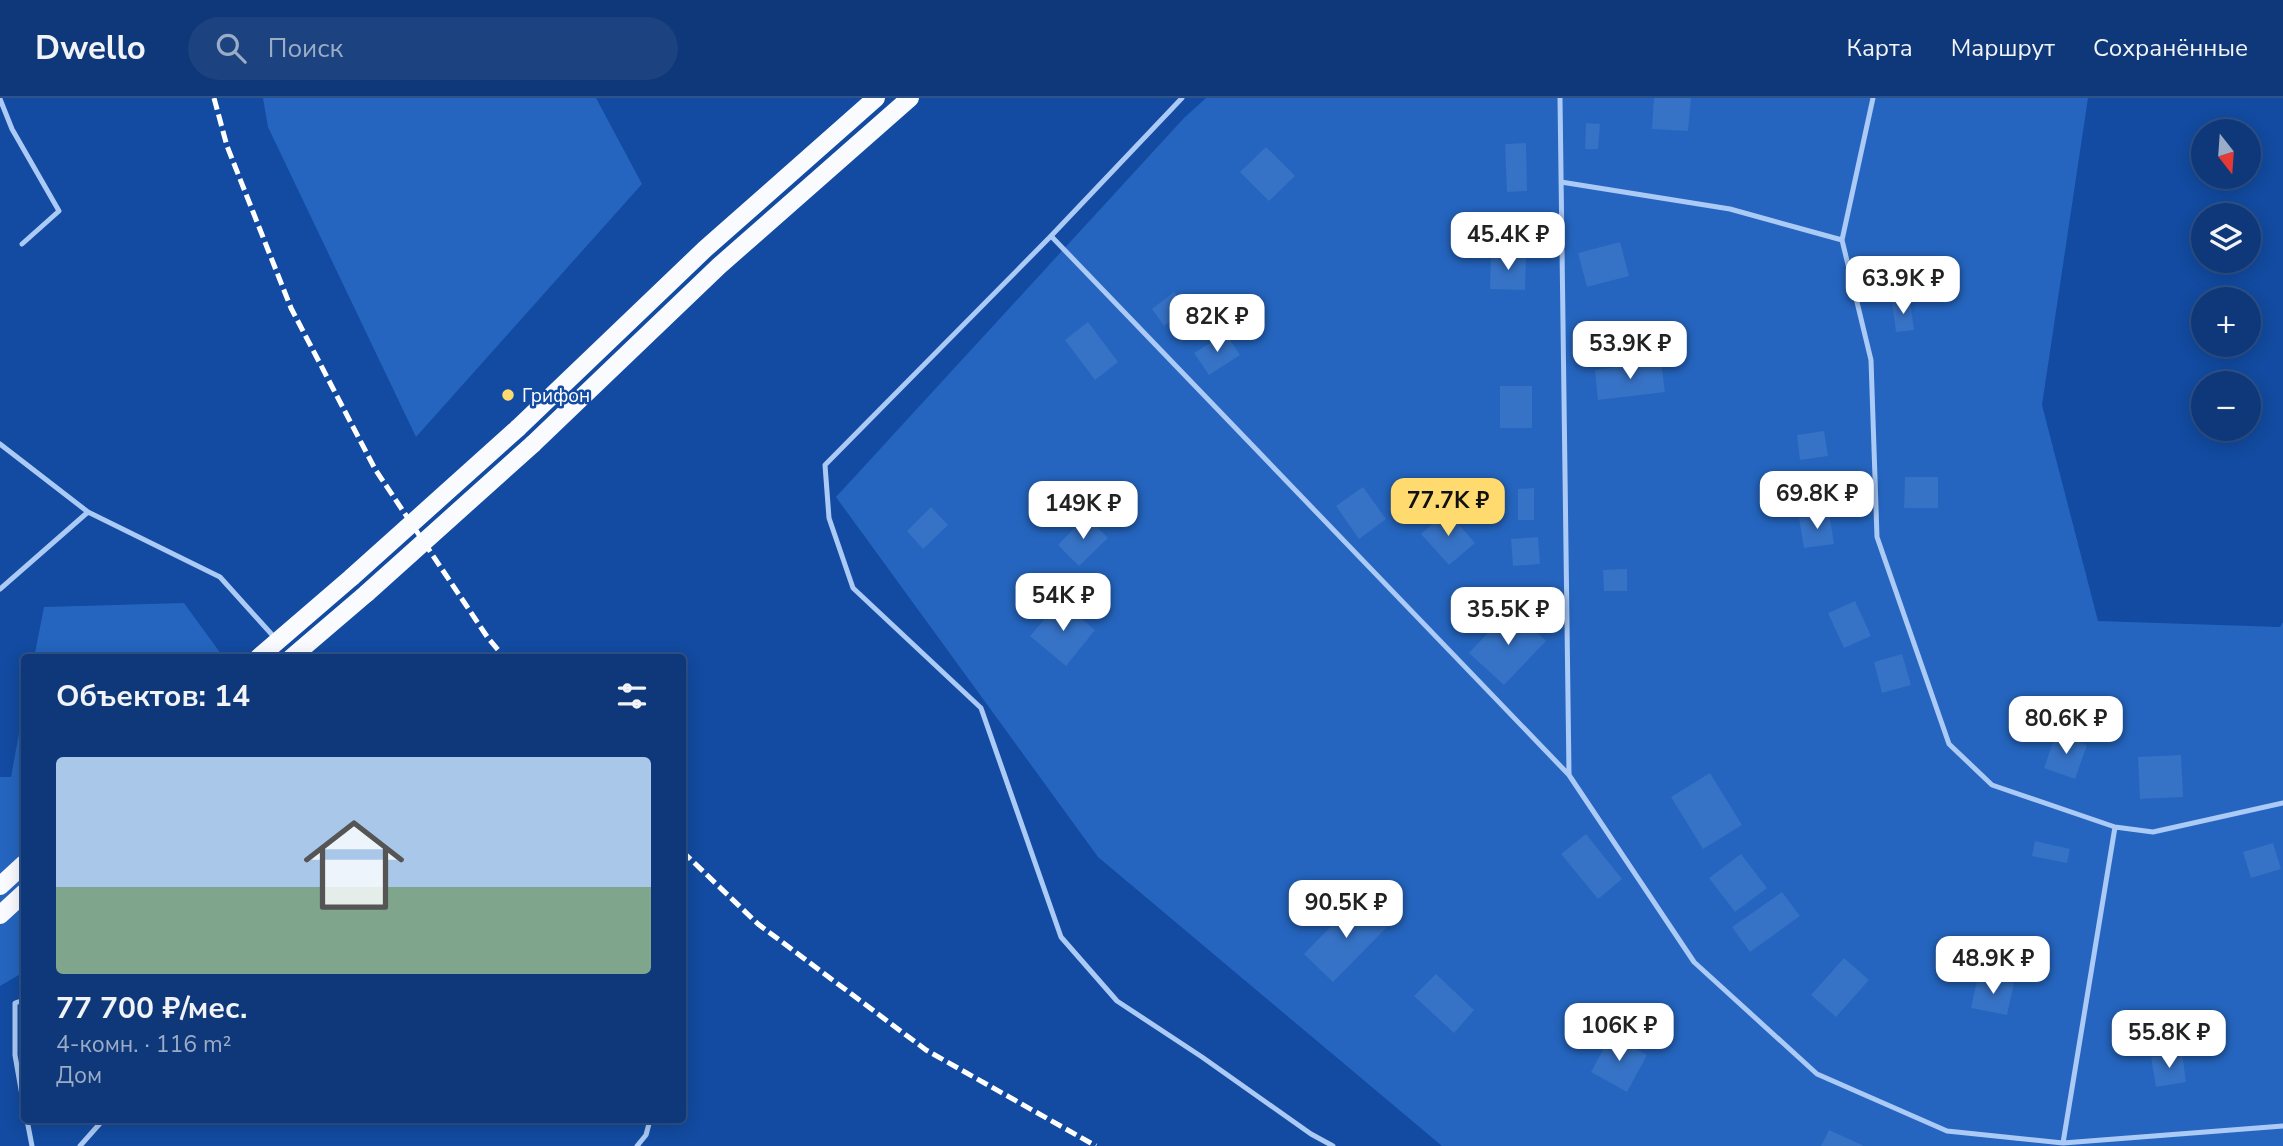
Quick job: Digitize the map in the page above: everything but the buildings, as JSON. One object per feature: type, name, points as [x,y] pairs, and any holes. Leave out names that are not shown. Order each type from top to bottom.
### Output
[{"type":"main road","points":[[262,654],[518,428],[705,250],[876,98]]},
{"type":"main road","points":[[295,654],[533,444],[719,266],[910,98]]},
{"type":"main road","points":[[277,640],[289,654]]},
{"type":"main road","points":[[0,886],[21,867]]},
{"type":"main road","points":[[0,915],[21,896]]},
{"type":"lane","points":[[1182,98],[1051,236],[825,465],[829,518],[853,588],[981,708],[1061,937],[1117,1001],[1333,1146]]},
{"type":"lane","points":[[1560,98],[1569,775]]},
{"type":"lane","points":[[1873,98],[1842,240],[1871,360],[1877,537],[1949,744],[1992,785],[2115,827],[2153,832],[2283,803]]},
{"type":"lane","points":[[0,99],[12,129],[59,211],[23,244]]},
{"type":"lane","points":[[1561,182],[1730,209],[1842,240]]},
{"type":"lane","points":[[1051,236],[1569,775],[1694,962],[1817,1074],[1947,1131],[2063,1143],[2283,1126]]},
{"type":"lane","points":[[0,444],[88,512],[220,577],[277,640]]},
{"type":"lane","points":[[0,589],[88,512]]},
{"type":"lane","points":[[2063,1143],[2115,827]]},
{"type":"lane","points":[[21,1001],[15,1003],[15,1055],[21,1090]]},
{"type":"lane","points":[[28,1123],[32,1146]]},
{"type":"lane","points":[[80,1146],[100,1123]]},
{"type":"lane","points":[[637,1146],[646,1135],[649,1123]]},
{"type":"shaded area","points":[[263,98],[596,98],[642,184],[416,437],[268,127]]},
{"type":"shaded area","points":[[1206,98],[2088,98],[2042,405],[2098,621],[2280,627],[2283,622],[2283,1146],[1442,1146],[1098,857],[836,497],[1184,118]]},
{"type":"shaded area","points":[[184,603],[221,654],[35,654],[44,607]]},
{"type":"shaded area","points":[[21,722],[21,974],[0,986],[0,777],[11,777]]},
{"type":"railway","points":[[214,98],[227,146],[291,308],[375,469],[488,638],[502,654]]},
{"type":"railway","points":[[686,855],[758,924],[926,1050],[1096,1146]]},
{"type":"place","name":"Грифон","points":[[508,395]]}]
